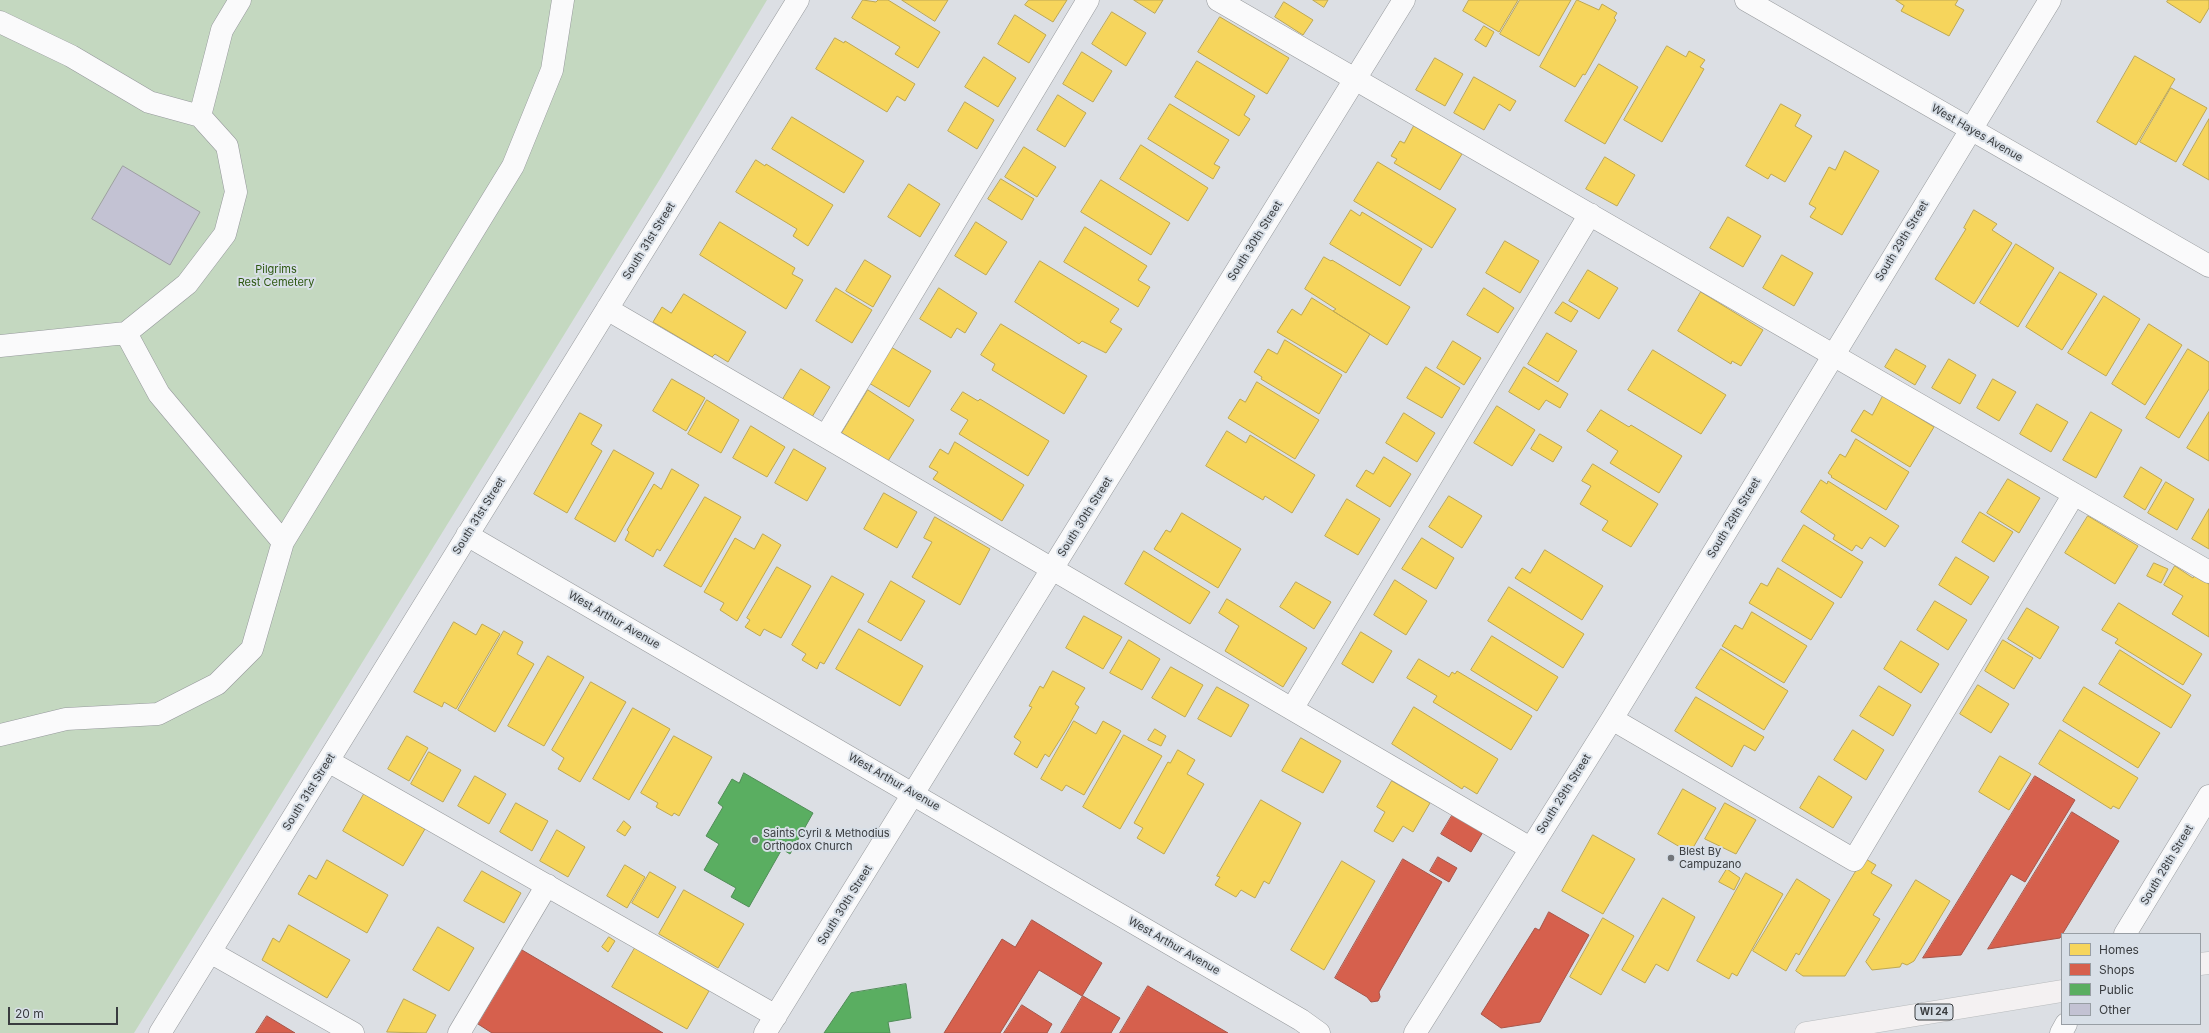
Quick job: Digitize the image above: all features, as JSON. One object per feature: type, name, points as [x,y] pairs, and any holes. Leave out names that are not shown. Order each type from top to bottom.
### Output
[{"type":"main road","name":"WI 24","points":[[1806,1033],[2061,991]]},
{"type":"street","points":[[200,116],[222,30],[240,0]]},
{"type":"street","points":[[0,735],[66,719],[158,714],[217,684],[252,649],[283,542],[514,166],[552,70],[563,0]]},
{"type":"street","name":"South 31st Street","points":[[160,1033],[798,0]]},
{"type":"street","points":[[826,436],[1088,0]]},
{"type":"street","points":[[1218,0],[2209,572]]},
{"type":"street","name":"South 30th Street","points":[[771,1024],[1404,0]]},
{"type":"street","name":"West Hayes Avenue","points":[[1746,0],[2209,266]]},
{"type":"street","name":"South 29th Street","points":[[1415,1033],[1612,719],[2050,0]]},
{"type":"street","points":[[0,22],[71,56],[149,102],[200,116],[227,146],[236,192],[225,234],[187,284],[126,333],[0,346]]},
{"type":"street","points":[[1292,709],[1590,214]]},
{"type":"street","points":[[607,309],[1530,848]]},
{"type":"street","points":[[126,333],[159,394],[283,542]]},
{"type":"street","points":[[1612,719],[1854,860],[2074,494]]},
{"type":"street","name":"West Arthur Avenue","points":[[467,535],[1301,1020],[1319,1033]]},
{"type":"street","points":[[328,761],[547,886],[771,1024]]},
{"type":"street","name":"South 28th Street","points":[[2126,933],[2209,796]]},
{"type":"street","points":[[459,1033],[547,886]]},
{"type":"street","points":[[210,952],[353,1033]]},
{"type":"green space","name":"Pilgrims Rest Cemetery","points":[[0,0],[767,0],[660,179],[134,1033],[0,1033]]},
{"type":"building: Homes","points":[[863,0],[876,2],[878,0],[888,0],[940,32],[918,68],[895,54],[900,47],[852,18]]},
{"type":"building: Homes","points":[[902,0],[948,0],[935,21]]},
{"type":"building: Homes","points":[[1029,0],[1067,0],[1053,22],[1025,5]]},
{"type":"building: Homes","points":[[1134,0],[1163,0],[1155,13]]},
{"type":"building: Homes","points":[[1313,0],[1328,0],[1324,7]]},
{"type":"building: Homes","points":[[1469,0],[1518,0],[1499,32],[1463,11]]},
{"type":"building: Homes","points":[[1520,0],[1571,0],[1539,56],[1500,34]]},
{"type":"building: Homes","points":[[1577,0],[1599,10],[1602,4],[1617,13],[1614,18],[1616,20],[1585,75],[1583,74],[1575,87],[1540,67]]},
{"type":"building: Homes","points":[[1896,0],[1958,0],[1955,5],[1964,10],[1949,36],[1901,11],[1904,6]]},
{"type":"building: Homes","points":[[2168,0],[2209,0],[2209,8],[2200,23],[2167,2]]},
{"type":"building: Homes","points":[[1284,2],[1313,20],[1303,35],[1275,17]]},
{"type":"building: Homes","points":[[1112,12],[1146,33],[1126,66],[1092,44]]},
{"type":"building: Homes","points":[[1015,15],[1046,35],[1029,63],[998,44]]},
{"type":"building: Homes","points":[[1220,17],[1289,58],[1267,94],[1198,52]]},
{"type":"building: Homes","points":[[1484,26],[1494,32],[1486,47],[1475,40]]},
{"type":"building: Homes","points":[[835,38],[844,43],[845,41],[915,84],[905,101],[897,96],[887,112],[816,69]]},
{"type":"building: Homes","points":[[1667,46],[1686,57],[1689,51],[1705,60],[1700,67],[1704,69],[1662,142],[1624,120]]},
{"type":"building: Homes","points":[[1082,52],[1112,71],[1093,102],[1063,84]]},
{"type":"building: Homes","points":[[2135,56],[2175,79],[2136,145],[2097,122]]},
{"type":"building: Homes","points":[[984,57],[1016,78],[998,107],[965,87]]},
{"type":"building: Homes","points":[[1435,58],[1463,74],[1445,106],[1416,90]]},
{"type":"building: Homes","points":[[1197,61],[1255,96],[1244,115],[1250,119],[1239,136],[1175,97]]},
{"type":"building: Homes","points":[[1599,64],[1638,87],[1605,144],[1565,121]]},
{"type":"building: Homes","points":[[1474,77],[1516,101],[1510,111],[1499,104],[1484,130],[1454,113]]},
{"type":"building: Homes","points":[[2171,88],[2207,108],[2176,162],[2140,142]]},
{"type":"building: Homes","points":[[1058,95],[1086,113],[1065,147],[1037,130]]},
{"type":"building: Homes","points":[[965,102],[994,120],[977,149],[948,131]]},
{"type":"building: Homes","points":[[1170,104],[1229,140],[1214,164],[1220,167],[1213,179],[1148,139]]},
{"type":"building: Homes","points":[[1781,104],[1801,115],[1795,126],[1812,136],[1785,182],[1771,174],[1768,179],[1746,166]]},
{"type":"building: Homes","points":[[792,117],[864,161],[844,193],[772,149]]},
{"type":"building: Homes","points":[[2209,119],[2209,180],[2183,165]]},
{"type":"building: Homes","points":[[1414,126],[1462,154],[1440,190],[1394,163],[1397,159],[1391,156],[1400,141],[1404,143]]},
{"type":"building: Homes","points":[[1141,145],[1208,188],[1188,221],[1120,179]]},
{"type":"building: Homes","points":[[1024,147],[1056,167],[1037,197],[1005,177]]},
{"type":"building: Homes","points":[[1845,151],[1879,171],[1842,235],[1810,217],[1816,208],[1809,204],[1829,167],[1835,170]]},
{"type":"building: Homes","points":[[1605,157],[1635,175],[1617,206],[1586,189]]},
{"type":"building: Homes","points":[[756,160],[765,166],[766,164],[833,205],[808,246],[793,236],[797,229],[736,192]]},
{"type":"building: Homes","points":[[1378,162],[1456,209],[1432,248],[1354,201]]},
{"type":"building: Homes","points":[[1001,179],[1034,199],[1022,220],[988,199]]},
{"type":"building: Homes","points":[[1101,180],[1170,223],[1151,255],[1081,212]]},
{"type":"building: Homes","points":[[909,184],[940,204],[920,237],[888,217]]},
{"type":"building: Homes","points":[[1351,210],[1360,216],[1362,212],[1422,249],[1400,286],[1330,244]]},
{"type":"building: Homes","points":[[1974,210],[1997,224],[1992,230],[2012,243],[1974,304],[1935,279],[1966,229],[1964,228]]},
{"type":"building: Homes","points":[[1728,217],[1761,236],[1743,267],[1710,248]]},
{"type":"building: Homes","points":[[720,222],[795,268],[792,274],[803,280],[786,309],[700,255]]},
{"type":"building: Homes","points":[[976,222],[1007,242],[986,275],[955,256]]},
{"type":"building: Homes","points":[[1085,227],[1147,266],[1138,280],[1150,287],[1138,307],[1064,262]]},
{"type":"building: Homes","points":[[1505,241],[1539,261],[1520,293],[1486,273]]},
{"type":"building: Homes","points":[[2016,244],[2054,268],[2018,327],[1980,303]]},
{"type":"building: Homes","points":[[1782,255],[1813,273],[1794,306],[1763,288]]},
{"type":"building: Homes","points":[[1324,257],[1331,261],[1332,260],[1410,307],[1387,345],[1333,311],[1336,309],[1305,289]]},
{"type":"building: Homes","points":[[865,260],[891,276],[873,307],[846,291]]},
{"type":"building: Homes","points":[[1040,261],[1119,309],[1110,322],[1122,329],[1106,353],[1082,341],[1079,344],[1015,302]]},
{"type":"building: Homes","points":[[1588,270],[1618,288],[1599,319],[1569,301]]},
{"type":"building: Homes","points":[[2060,272],[2097,294],[2062,350],[2026,327]]},
{"type":"building: Homes","points":[[836,288],[872,310],[852,343],[816,321]]},
{"type":"building: Homes","points":[[939,288],[977,313],[965,333],[957,328],[951,338],[920,319]]},
{"type":"building: Homes","points":[[1484,288],[1514,308],[1498,333],[1467,315]]},
{"type":"building: Homes","points":[[1701,292],[1763,330],[1741,366],[1732,361],[1731,364],[1678,331]]},
{"type":"building: Homes","points":[[684,294],[746,332],[728,362],[715,354],[712,357],[653,322],[662,307],[671,313]]},
{"type":"building: Homes","points":[[2104,296],[2140,319],[2106,376],[2068,353]]},
{"type":"building: Homes","points":[[1312,298],[1370,334],[1346,373],[1277,332],[1292,309],[1301,315]]},
{"type":"building: Homes","points":[[1563,302],[1578,311],[1571,322],[1555,313]]},
{"type":"building: Homes","points":[[1001,324],[1087,376],[1064,414],[992,370],[995,364],[981,355]]},
{"type":"building: Homes","points":[[2149,324],[2182,345],[2145,405],[2112,384]]},
{"type":"building: Homes","points":[[1547,333],[1577,351],[1558,382],[1528,364]]},
{"type":"building: Homes","points":[[1285,340],[1342,375],[1319,414],[1261,379],[1262,377],[1254,372],[1268,349],[1277,354]]},
{"type":"building: Homes","points":[[1453,341],[1481,358],[1464,385],[1437,368]]},
{"type":"building: Homes","points":[[891,347],[931,371],[909,407],[869,383]]},
{"type":"building: Homes","points":[[1896,349],[1926,366],[1915,385],[1885,367]]},
{"type":"building: Homes","points":[[2188,349],[2209,362],[2209,389],[2179,438],[2146,418]]},
{"type":"building: Homes","points":[[1653,350],[1726,395],[1701,434],[1628,390]]},
{"type":"building: Homes","points":[[1949,359],[1976,375],[1960,404],[1932,388]]},
{"type":"building: Homes","points":[[1426,367],[1460,388],[1442,418],[1407,398]]},
{"type":"building: Homes","points":[[1524,367],[1568,394],[1560,408],[1546,400],[1539,410],[1509,392]]},
{"type":"building: Homes","points":[[801,369],[830,387],[812,417],[783,399]]},
{"type":"building: Homes","points":[[672,379],[705,398],[686,431],[653,411]]},
{"type":"building: Homes","points":[[1993,379],[2016,392],[1999,421],[1977,408]]},
{"type":"building: Homes","points":[[1257,382],[1319,420],[1295,459],[1228,418],[1240,399],[1245,402]]},
{"type":"building: Homes","points":[[868,390],[914,420],[888,461],[842,433]]},
{"type":"building: Homes","points":[[963,392],[978,401],[980,399],[1049,441],[1028,476],[959,434],[968,420],[951,410]]},
{"type":"building: Homes","points":[[1883,396],[1934,427],[1910,467],[1851,431],[1864,410],[1872,415]]},
{"type":"building: Homes","points":[[707,400],[739,420],[721,453],[688,434]]},
{"type":"building: Homes","points":[[2037,404],[2068,422],[2051,452],[2020,434]]},
{"type":"building: Homes","points":[[1497,406],[1535,430],[1512,466],[1474,443]]},
{"type":"building: Homes","points":[[1601,410],[1629,427],[1631,425],[1682,456],[1659,493],[1610,463],[1618,451],[1587,431]]},
{"type":"building: Homes","points":[[2091,412],[2122,430],[2096,478],[2063,460]]},
{"type":"building: Homes","points":[[2209,412],[2209,461],[2187,448]]},
{"type":"building: Homes","points":[[580,413],[602,425],[591,444],[602,451],[567,513],[534,494]]},
{"type":"building: Homes","points":[[1404,413],[1435,433],[1417,462],[1386,443]]},
{"type":"building: Homes","points":[[751,426],[785,447],[767,477],[733,458]]},
{"type":"building: Homes","points":[[1227,431],[1246,443],[1250,435],[1315,475],[1292,513],[1265,496],[1263,500],[1206,466]]},
{"type":"building: Homes","points":[[1540,434],[1562,447],[1553,462],[1531,449]]},
{"type":"building: Homes","points":[[1856,439],[1909,472],[1886,510],[1831,477],[1832,476],[1828,473],[1840,454],[1845,457]]},
{"type":"building: Homes","points":[[955,442],[1024,485],[1002,521],[933,479],[938,472],[929,467],[940,449],[948,454]]},
{"type":"building: Homes","points":[[794,449],[826,468],[807,501],[775,483]]},
{"type":"building: Homes","points":[[614,450],[654,473],[615,542],[575,519]]},
{"type":"building: Homes","points":[[1384,457],[1411,474],[1390,507],[1356,486],[1366,470],[1373,474]]},
{"type":"building: Homes","points":[[1593,464],[1658,504],[1631,547],[1602,530],[1608,521],[1580,504],[1591,486],[1582,481]]},
{"type":"building: Homes","points":[[2141,467],[2162,480],[2145,510],[2124,497]]},
{"type":"building: Homes","points":[[672,469],[699,485],[660,551],[657,549],[653,557],[625,540],[629,532],[627,530],[654,484],[661,489]]},
{"type":"building: Homes","points":[[2008,479],[2040,498],[2019,533],[1987,513]]},
{"type":"building: Homes","points":[[1821,480],[1827,484],[1828,481],[1899,526],[1885,547],[1870,537],[1862,549],[1856,545],[1852,551],[1833,539],[1835,535],[1801,512]]},
{"type":"building: Homes","points":[[2166,482],[2194,499],[2177,530],[2148,513]]},
{"type":"building: Homes","points":[[884,493],[917,512],[897,548],[864,529]]},
{"type":"building: Homes","points":[[1449,496],[1482,516],[1462,548],[1429,527]]},
{"type":"building: Homes","points":[[705,497],[741,517],[701,587],[664,566]]},
{"type":"building: Homes","points":[[1347,499],[1380,519],[1358,555],[1325,536]]},
{"type":"building: Homes","points":[[2209,509],[2209,549],[2192,539]]},
{"type":"building: Homes","points":[[1980,512],[2013,532],[1994,562],[1962,542]]},
{"type":"building: Homes","points":[[1182,513],[1241,549],[1218,588],[1154,549],[1166,530],[1170,532]]},
{"type":"building: Homes","points":[[2088,516],[2138,546],[2115,584],[2065,553]]},
{"type":"building: Homes","points":[[935,517],[990,549],[960,605],[912,577],[932,542],[924,538]]},
{"type":"building: Homes","points":[[1804,525],[1863,562],[1841,598],[1782,561]]},
{"type":"building: Homes","points":[[763,534],[781,545],[737,621],[720,610],[724,603],[704,592],[735,538],[754,549]]},
{"type":"building: Homes","points":[[1422,538],[1454,558],[1436,589],[1402,569]]},
{"type":"building: Homes","points":[[1545,550],[1603,586],[1582,620],[1515,578],[1522,568],[1530,573]]},
{"type":"building: Homes","points":[[1144,551],[1210,592],[1190,624],[1125,584]]},
{"type":"building: Homes","points":[[1956,557],[1989,577],[1971,605],[1939,585]]},
{"type":"building: Homes","points":[[2154,563],[2168,569],[2161,583],[2147,576]]},
{"type":"building: Homes","points":[[2175,566],[2193,578],[2195,575],[2209,584],[2209,637],[2172,614],[2183,596],[2164,585]]},
{"type":"building: Homes","points":[[777,567],[811,586],[781,638],[764,629],[760,636],[745,627],[750,620],[747,618]]},
{"type":"building: Homes","points":[[1778,568],[1834,603],[1811,640],[1749,603],[1761,583],[1767,586]]},
{"type":"building: Homes","points":[[832,576],[864,594],[824,664],[820,662],[817,669],[802,660],[806,654],[792,645]]},
{"type":"building: Homes","points":[[1395,580],[1427,601],[1406,635],[1374,615]]},
{"type":"building: Homes","points":[[891,581],[925,601],[901,641],[868,622]]},
{"type":"building: Homes","points":[[1296,582],[1331,602],[1314,629],[1280,607]]},
{"type":"building: Homes","points":[[1509,587],[1584,634],[1563,668],[1488,621]]},
{"type":"building: Homes","points":[[1227,599],[1307,648],[1283,687],[1225,651],[1239,626],[1219,613]]},
{"type":"building: Homes","points":[[1935,601],[1967,620],[1948,650],[1917,630]]},
{"type":"building: Homes","points":[[2119,603],[2202,654],[2183,685],[2115,643],[2118,639],[2102,630]]},
{"type":"building: Homes","points":[[2027,608],[2059,627],[2040,659],[2008,639]]},
{"type":"building: Homes","points":[[1752,612],[1807,646],[1784,683],[1722,646],[1735,625],[1742,629]]},
{"type":"building: Homes","points":[[1084,616],[1122,637],[1103,669],[1066,648]]},
{"type":"building: Homes","points":[[454,622],[476,635],[482,624],[500,634],[456,709],[444,702],[442,707],[414,692]]},
{"type":"building: Homes","points":[[859,629],[923,666],[900,706],[836,669]]},
{"type":"building: Homes","points":[[504,631],[523,642],[517,654],[534,664],[495,732],[458,710]]},
{"type":"building: Homes","points":[[1361,632],[1392,651],[1373,683],[1342,664]]},
{"type":"building: Homes","points":[[1492,636],[1558,677],[1537,711],[1471,670]]},
{"type":"building: Homes","points":[[1129,640],[1160,659],[1142,690],[1110,673]]},
{"type":"building: Homes","points":[[2003,640],[2033,658],[2014,689],[1985,671]]},
{"type":"building: Homes","points":[[1901,641],[1939,664],[1921,693],[1884,669]]},
{"type":"building: Homes","points":[[1721,649],[1788,691],[1764,730],[1696,688]]},
{"type":"building: Homes","points":[[2120,650],[2191,695],[2171,728],[2099,684]]},
{"type":"building: Homes","points":[[548,656],[584,677],[544,746],[508,726]]},
{"type":"building: Homes","points":[[1419,659],[1449,677],[1452,672],[1455,674],[1457,671],[1532,716],[1511,750],[1433,702],[1437,696],[1407,678]]},
{"type":"building: Homes","points":[[1171,667],[1203,685],[1185,717],[1152,698]]},
{"type":"building: Homes","points":[[1053,671],[1085,688],[1075,704],[1079,707],[1066,730],[1049,757],[1045,754],[1037,768],[1014,754],[1021,742],[1014,737],[1032,707],[1029,706],[1040,686],[1043,688]]},
{"type":"building: Homes","points":[[591,682],[626,702],[580,782],[558,769],[564,758],[552,750]]},
{"type":"building: Homes","points":[[1978,685],[2009,704],[1991,733],[1960,714]]},
{"type":"building: Homes","points":[[1879,686],[1911,705],[1893,736],[1860,716]]},
{"type":"building: Homes","points":[[1217,687],[1249,705],[1231,737],[1198,719]]},
{"type":"building: Homes","points":[[2084,687],[2160,733],[2138,768],[2063,721]]},
{"type":"building: Homes","points":[[1696,697],[1764,737],[1755,751],[1744,745],[1732,767],[1675,731]]},
{"type":"building: Homes","points":[[1414,707],[1498,759],[1477,794],[1464,786],[1462,789],[1392,744]]},
{"type":"building: Homes","points":[[633,708],[670,729],[629,800],[593,779]]},
{"type":"building: Homes","points":[[1074,721],[1096,734],[1103,721],[1121,731],[1084,795],[1066,785],[1062,791],[1041,779]]},
{"type":"building: Homes","points":[[1155,729],[1166,736],[1161,746],[1148,740]]},
{"type":"building: Homes","points":[[1853,730],[1884,750],[1866,780],[1834,760]]},
{"type":"building: Homes","points":[[2060,730],[2138,778],[2119,809],[2113,806],[2111,809],[2039,764]]},
{"type":"building: Homes","points":[[1124,735],[1162,756],[1120,829],[1083,807]]},
{"type":"building: Homes","points":[[407,736],[428,748],[409,781],[388,769]]},
{"type":"building: Homes","points":[[674,736],[712,757],[679,816],[674,813],[672,816],[656,807],[658,803],[641,793]]},
{"type":"building: Homes","points":[[1301,738],[1341,761],[1323,793],[1282,771]]},
{"type":"building: Homes","points":[[1178,750],[1195,760],[1187,774],[1204,784],[1164,854],[1137,838],[1143,828],[1134,823],[1168,762],[1170,763]]},
{"type":"building: Homes","points":[[429,752],[461,770],[443,802],[411,784]]},
{"type":"building: Homes","points":[[2000,756],[2031,774],[2009,810],[1979,792]]},
{"type":"building: Homes","points":[[475,776],[506,794],[489,824],[458,806]]},
{"type":"building: Homes","points":[[1819,776],[1852,797],[1833,828],[1800,808]]},
{"type":"building: Homes","points":[[1392,781],[1430,803],[1413,832],[1403,826],[1393,842],[1374,831],[1385,812],[1377,807]]},
{"type":"building: Homes","points":[[1683,789],[1716,808],[1690,853],[1658,834]]},
{"type":"building: Homes","points":[[364,794],[425,829],[403,866],[343,831]]},
{"type":"building: Homes","points":[[1261,800],[1301,823],[1269,884],[1264,881],[1255,898],[1241,890],[1236,897],[1215,885],[1220,877],[1217,876]]},
{"type":"building: Homes","points":[[516,803],[548,821],[532,851],[500,832]]},
{"type":"building: Homes","points":[[1725,803],[1756,820],[1736,854],[1705,839]]},
{"type":"building: Homes","points":[[624,821],[631,827],[625,836],[617,831]]},
{"type":"building: Homes","points":[[557,830],[585,847],[568,877],[540,861]]},
{"type":"building: Homes","points":[[1593,835],[1635,859],[1603,914],[1562,891]]},
{"type":"building: Homes","points":[[1864,858],[1876,865],[1871,873],[1892,885],[1873,915],[1880,919],[1845,976],[1803,976],[1796,971]]},
{"type":"building: Homes","points":[[327,860],[388,895],[367,933],[298,894],[309,875],[316,879]]},
{"type":"building: Homes","points":[[1342,861],[1375,881],[1324,970],[1291,950]]},
{"type":"building: Homes","points":[[625,865],[645,877],[627,908],[607,896]]},
{"type":"building: Homes","points":[[1727,869],[1740,878],[1734,890],[1719,882]]},
{"type":"building: Homes","points":[[482,871],[521,893],[504,923],[464,901]]},
{"type":"building: Homes","points":[[650,872],[676,887],[658,918],[632,903]]},
{"type":"building: Homes","points":[[1746,873],[1783,894],[1737,976],[1732,973],[1729,979],[1697,961]]},
{"type":"building: Homes","points":[[1797,879],[1830,900],[1799,955],[1796,953],[1786,971],[1753,951]]},
{"type":"building: Homes","points":[[1916,880],[1950,901],[1914,961],[1907,965],[1902,963],[1900,967],[1872,970],[1866,962]]},
{"type":"building: Homes","points":[[684,890],[744,924],[718,968],[659,934]]},
{"type":"building: Homes","points":[[1663,898],[1695,917],[1668,971],[1656,964],[1645,983],[1622,970]]},
{"type":"building: Homes","points":[[1603,918],[1634,936],[1601,995],[1570,977]]},
{"type":"building: Homes","points":[[289,925],[350,960],[327,998],[262,960],[273,938],[279,942]]},
{"type":"building: Homes","points":[[438,927],[474,948],[449,991],[413,970]]},
{"type":"building: Homes","points":[[609,937],[615,941],[608,952],[602,947]]},
{"type":"building: Homes","points":[[635,948],[709,991],[687,1029],[612,987]]},
{"type":"building: Homes","points":[[404,999],[436,1015],[426,1033],[387,1032]]},
{"type":"building: Shops","points":[[2035,776],[2075,800],[2025,882],[2011,874],[1961,955],[1923,958]]},
{"type":"building: Shops","points":[[2072,812],[2119,841],[2063,933],[2061,933],[2060,938],[1988,949]]},
{"type":"building: Shops","points":[[1453,814],[1483,832],[1471,852],[1441,834]]},
{"type":"building: Shops","points":[[1438,857],[1457,868],[1449,882],[1430,871]]},
{"type":"building: Shops","points":[[1403,859],[1442,882],[1379,992],[1380,997],[1378,1001],[1371,1002],[1367,997],[1335,978]]},
{"type":"building: Shops","points":[[1549,912],[1589,935],[1540,1022],[1501,1028],[1481,1014],[1535,928],[1539,930]]},
{"type":"building: Shops","points":[[1032,920],[1102,963],[1082,996],[1039,970],[1000,1033],[944,1033],[1002,939],[1015,947]]},
{"type":"building: Shops","points":[[522,950],[663,1033],[492,1033],[478,1024]]},
{"type":"building: Shops","points":[[1148,986],[1228,1033],[1120,1033]]},
{"type":"building: Shops","points":[[1083,996],[1120,1018],[1111,1033],[1061,1033]]},
{"type":"building: Shops","points":[[1022,1005],[1052,1024],[1047,1033],[1004,1033]]},
{"type":"building: Shops","points":[[267,1016],[295,1033],[256,1033]]},
{"type":"building: Public","name":"Saints Cyril & Methodius Orthodox Church","points":[[744,773],[813,813],[790,854],[782,849],[749,907],[731,897],[736,888],[704,870],[719,844],[706,836],[723,807],[718,803],[732,779],[739,783]]},
{"type":"building: Public","points":[[906,984],[911,1018],[888,1022],[890,1033],[824,1033],[851,993]]},
{"type":"building: Other","points":[[123,166],[200,212],[170,265],[92,219]]},
{"type":"place","name":"Saints Cyril & Methodius Orthodox Church","points":[[755,840]]},
{"type":"place","name":"Blest By Campuzano","points":[[1671,858]]}]
